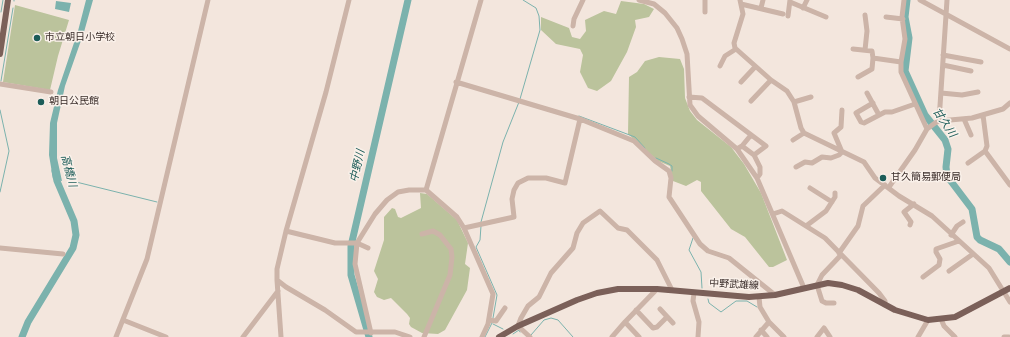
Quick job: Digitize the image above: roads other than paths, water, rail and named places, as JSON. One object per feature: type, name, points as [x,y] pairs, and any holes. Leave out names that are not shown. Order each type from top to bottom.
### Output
[{"type":"main road","points":[[0,54],[8,0]]},
{"type":"main road","name":"中野武雄線","points":[[499,337],[518,326],[597,293],[636,288],[759,297],[775,295],[817,285],[842,285],[858,290],[908,316],[928,320],[941,319],[961,314],[1010,288]]},
{"type":"street","points":[[116,337],[147,259],[208,0]]},
{"type":"street","points":[[282,337],[277,269],[286,230],[326,92],[349,0]]},
{"type":"street","points":[[426,190],[456,82],[481,0]]},
{"type":"street","points":[[573,26],[574,20],[583,0]]},
{"type":"street","points":[[639,0],[646,0],[654,4],[665,13],[682,38],[687,54],[689,97],[694,111],[739,148],[754,155],[760,167],[760,174],[757,178]]},
{"type":"street","points":[[705,0],[705,12]]},
{"type":"street","points":[[761,8],[763,0]]},
{"type":"street","points":[[803,8],[806,0]]},
{"type":"street","points":[[904,0],[903,19],[905,39],[901,62],[901,72],[915,104],[928,128]]},
{"type":"street","points":[[920,0],[1010,49]]},
{"type":"street","points":[[937,122],[941,93],[947,0]]},
{"type":"street","points":[[826,17],[790,1],[786,15],[740,2],[743,14],[734,43],[736,49],[755,67],[787,91],[794,102],[804,134],[864,162],[875,178],[932,216],[988,268],[1010,302]]},
{"type":"street","points":[[865,15],[867,31],[865,50]]},
{"type":"street","points":[[886,17],[903,19]]},
{"type":"street","points":[[720,66],[725,56],[736,49]]},
{"type":"street","points":[[853,49],[872,51],[872,69],[858,77]]},
{"type":"street","points":[[944,55],[981,62]]},
{"type":"street","points":[[873,58],[901,62]]},
{"type":"street","points":[[943,65],[971,71]]},
{"type":"street","points":[[741,82],[755,67]]},
{"type":"street","points":[[751,101],[771,80]]},
{"type":"street","points":[[456,82],[580,119],[634,140],[669,171],[671,178],[670,199],[700,244],[708,251],[728,258],[775,295]]},
{"type":"street","points":[[0,84],[51,92]]},
{"type":"street","points":[[941,93],[962,95],[978,92]]},
{"type":"street","points":[[867,93],[879,114]]},
{"type":"street","points":[[689,97],[702,98],[766,146],[754,155]]},
{"type":"street","points":[[794,102],[811,98]]},
{"type":"street","points":[[873,103],[856,113],[861,122],[864,123],[879,114],[915,104]]},
{"type":"street","points":[[834,303],[826,303],[822,301],[817,285],[822,275],[840,254],[858,226],[866,203],[887,186],[915,150],[928,128],[937,122],[964,119],[1003,109],[1010,103]]},
{"type":"street","points":[[842,110],[841,127],[834,133],[842,152]]},
{"type":"street","points":[[968,163],[985,151],[987,146],[983,115]]},
{"type":"street","points":[[464,228],[514,217],[512,199],[514,190],[518,184],[528,178],[546,178],[565,183],[580,119]]},
{"type":"street","points":[[964,119],[971,135]]},
{"type":"street","points":[[793,140],[804,134]]},
{"type":"street","points":[[739,148],[751,135]]},
{"type":"street","points":[[739,148],[757,178],[804,288]]},
{"type":"street","points":[[985,151],[1010,185]]},
{"type":"street","points":[[796,167],[805,162],[812,162],[822,157],[831,158],[839,156],[842,152]]},
{"type":"street","points":[[810,188],[832,202]]},
{"type":"street","points":[[371,333],[354,264],[357,243],[375,214],[387,200],[398,192],[409,190],[426,190],[457,217],[464,228],[493,294],[491,321],[482,337]]},
{"type":"street","points":[[806,226],[826,211],[836,193]]},
{"type":"street","points":[[910,225],[911,222],[904,212],[914,204]]},
{"type":"street","points":[[530,337],[518,326],[528,306],[539,297],[551,273],[573,248],[577,232],[583,223],[600,211],[618,228],[627,230],[657,260],[672,290]]},
{"type":"street","points":[[773,214],[782,211],[825,238],[879,293],[886,302],[885,305]]},
{"type":"street","points":[[951,235],[956,226],[963,222]]},
{"type":"street","points":[[286,230],[335,243],[357,243],[368,248]]},
{"type":"street","points":[[422,234],[433,231],[440,235],[451,249],[452,257],[450,275],[424,337]]},
{"type":"street","points":[[923,276],[939,265],[940,259],[936,249],[959,241]]},
{"type":"street","points":[[0,248],[63,254]]},
{"type":"street","points":[[949,271],[973,254]]},
{"type":"street","points":[[277,280],[325,310],[351,329],[365,333],[395,332],[410,337]]},
{"type":"street","points":[[612,337],[657,289]]},
{"type":"street","points":[[243,337],[278,291]]},
{"type":"street","points":[[694,293],[693,301],[699,322],[698,337]]},
{"type":"street","points":[[759,297],[760,307],[769,322],[784,337]]},
{"type":"street","points":[[491,321],[496,321],[505,308]]},
{"type":"street","points":[[660,309],[673,323]]},
{"type":"street","points":[[636,310],[653,328],[657,327],[667,317]]},
{"type":"street","points":[[941,319],[944,326],[955,337]]},
{"type":"street","points":[[123,320],[166,337]]},
{"type":"street","points":[[918,337],[928,320]]},
{"type":"street","points":[[625,322],[639,337]]},
{"type":"street","points":[[756,337],[769,322]]},
{"type":"street","points":[[817,337],[824,328],[830,337]]},
{"type":"street","points":[[761,330],[767,337]]},
{"type":"street","points":[[1004,337],[1009,337]]},
{"type":"water","points":[[86,0],[93,0],[84,32],[65,86],[57,123],[57,158],[62,181],[53,179],[49,155],[50,123],[58,90],[78,31]]},
{"type":"water","points":[[56,1],[71,3],[69,12],[55,9]]},
{"type":"waterway","points":[[1,12],[3,0]]},
{"type":"waterway","name":"中野川","points":[[369,337],[351,275],[351,246],[408,0]]},
{"type":"waterway","points":[[520,99],[540,30],[539,16],[536,8],[523,0]]},
{"type":"waterway","name":"甘久川","points":[[907,0],[905,17],[909,38],[905,71],[925,115],[945,140],[948,149],[946,167],[947,176],[972,209],[977,237],[999,249],[1010,262]]},
{"type":"waterway","points":[[1,81],[13,8]]},
{"type":"waterway","points":[[481,222],[503,142],[519,102]]},
{"type":"waterway","points":[[0,110],[9,151],[0,192]]},
{"type":"waterway","points":[[579,116],[635,137],[645,148]]},
{"type":"waterway","points":[[656,158],[672,166],[672,171]]},
{"type":"waterway","name":"高橋川","points":[[22,337],[28,322],[73,248],[76,235],[74,221],[57,181],[55,171]]},
{"type":"waterway","points":[[68,180],[157,202]]},
{"type":"waterway","points":[[481,226],[480,240],[476,247],[497,295],[493,318]]},
{"type":"waterway","points":[[693,238],[689,250],[701,272],[702,288]]},
{"type":"waterway","points":[[708,299],[709,303],[721,312],[736,301],[747,301],[757,307]]},
{"type":"waterway","points":[[531,335],[544,320],[551,318],[558,320],[573,337]]},
{"type":"waterway","points":[[485,337],[492,323]]},
{"type":"waterway","points":[[493,324],[503,329]]},
{"type":"waterway","points":[[513,334],[519,330],[520,332]]},
{"type":"place","name":"市立朝日小学校","points":[[37,38]]},
{"type":"place","name":"朝日公民館","points":[[41,102]]},
{"type":"place","name":"甘久簡易郵便局","points":[[883,178]]}]
